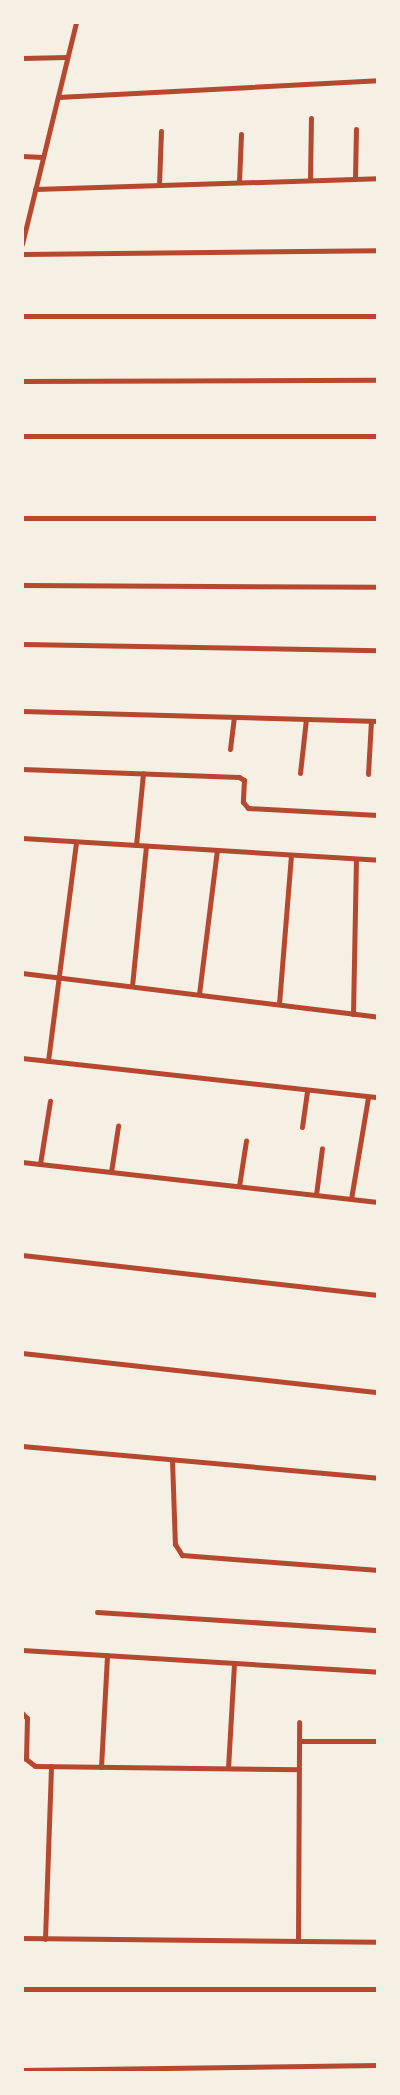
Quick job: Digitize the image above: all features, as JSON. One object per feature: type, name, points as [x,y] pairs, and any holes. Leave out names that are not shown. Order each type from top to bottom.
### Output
[{"type":"street","points":[[22,244],[24,227],[76,22]]},
{"type":"street","points":[[22,58],[67,58]]},
{"type":"street","points":[[58,97],[378,80]]},
{"type":"street","points":[[310,180],[312,118]]},
{"type":"street","points":[[355,179],[356,129]]},
{"type":"street","points":[[159,184],[161,131]]},
{"type":"street","points":[[239,182],[241,134]]},
{"type":"street","points":[[22,156],[43,157]]},
{"type":"street","points":[[35,189],[378,178]]},
{"type":"street","points":[[22,254],[378,250]]},
{"type":"street","points":[[22,316],[378,316]]},
{"type":"street","points":[[22,381],[378,380]]},
{"type":"street","points":[[22,436],[378,436]]},
{"type":"street","points":[[22,518],[378,518]]},
{"type":"street","points":[[22,585],[378,588]]},
{"type":"street","points":[[22,644],[378,650]]},
{"type":"street","points":[[22,711],[378,721]]},
{"type":"street","points":[[230,749],[234,717]]},
{"type":"street","points":[[300,773],[306,719]]},
{"type":"street","points":[[368,774],[371,721]]},
{"type":"street","points":[[22,769],[241,777],[243,804],[250,808],[378,814]]},
{"type":"street","points":[[136,845],[143,773]]},
{"type":"street","points":[[22,838],[378,860]]},
{"type":"street","points":[[48,1061],[62,978],[76,842]]},
{"type":"street","points":[[132,986],[146,846]]},
{"type":"street","points":[[199,994],[217,850]]},
{"type":"street","points":[[279,1004],[291,855]]},
{"type":"street","points":[[353,1014],[356,859]]},
{"type":"street","points":[[22,973],[378,1017]]},
{"type":"street","points":[[22,1058],[307,1091],[378,1097]]},
{"type":"street","points":[[302,1128],[307,1091]]},
{"type":"street","points":[[351,1199],[368,1097]]},
{"type":"street","points":[[40,1164],[50,1101]]},
{"type":"street","points":[[111,1172],[118,1126]]},
{"type":"street","points":[[239,1186],[246,1142]]},
{"type":"street","points":[[316,1195],[322,1148]]},
{"type":"street","points":[[22,1162],[378,1202]]},
{"type":"street","points":[[22,1255],[378,1295]]},
{"type":"street","points":[[22,1353],[378,1392]]},
{"type":"street","points":[[22,1446],[378,1478]]},
{"type":"street","points":[[172,1460],[175,1544],[182,1555],[378,1570]]},
{"type":"street","points":[[97,1612],[378,1630]]},
{"type":"street","points":[[22,1650],[378,1672]]},
{"type":"street","points":[[101,1767],[107,1655]]},
{"type":"street","points":[[228,1768],[234,1663]]},
{"type":"street","points":[[22,1713],[27,1718],[26,1759],[31,1766],[299,1769]]},
{"type":"street","points":[[298,1942],[300,1722]]},
{"type":"street","points":[[300,1741],[378,1741]]},
{"type":"street","points":[[45,1939],[51,1766]]},
{"type":"street","points":[[22,1938],[378,1942]]},
{"type":"street","points":[[22,1989],[378,1989]]},
{"type":"street","points":[[22,2070],[205,2071],[378,2065]]}]
